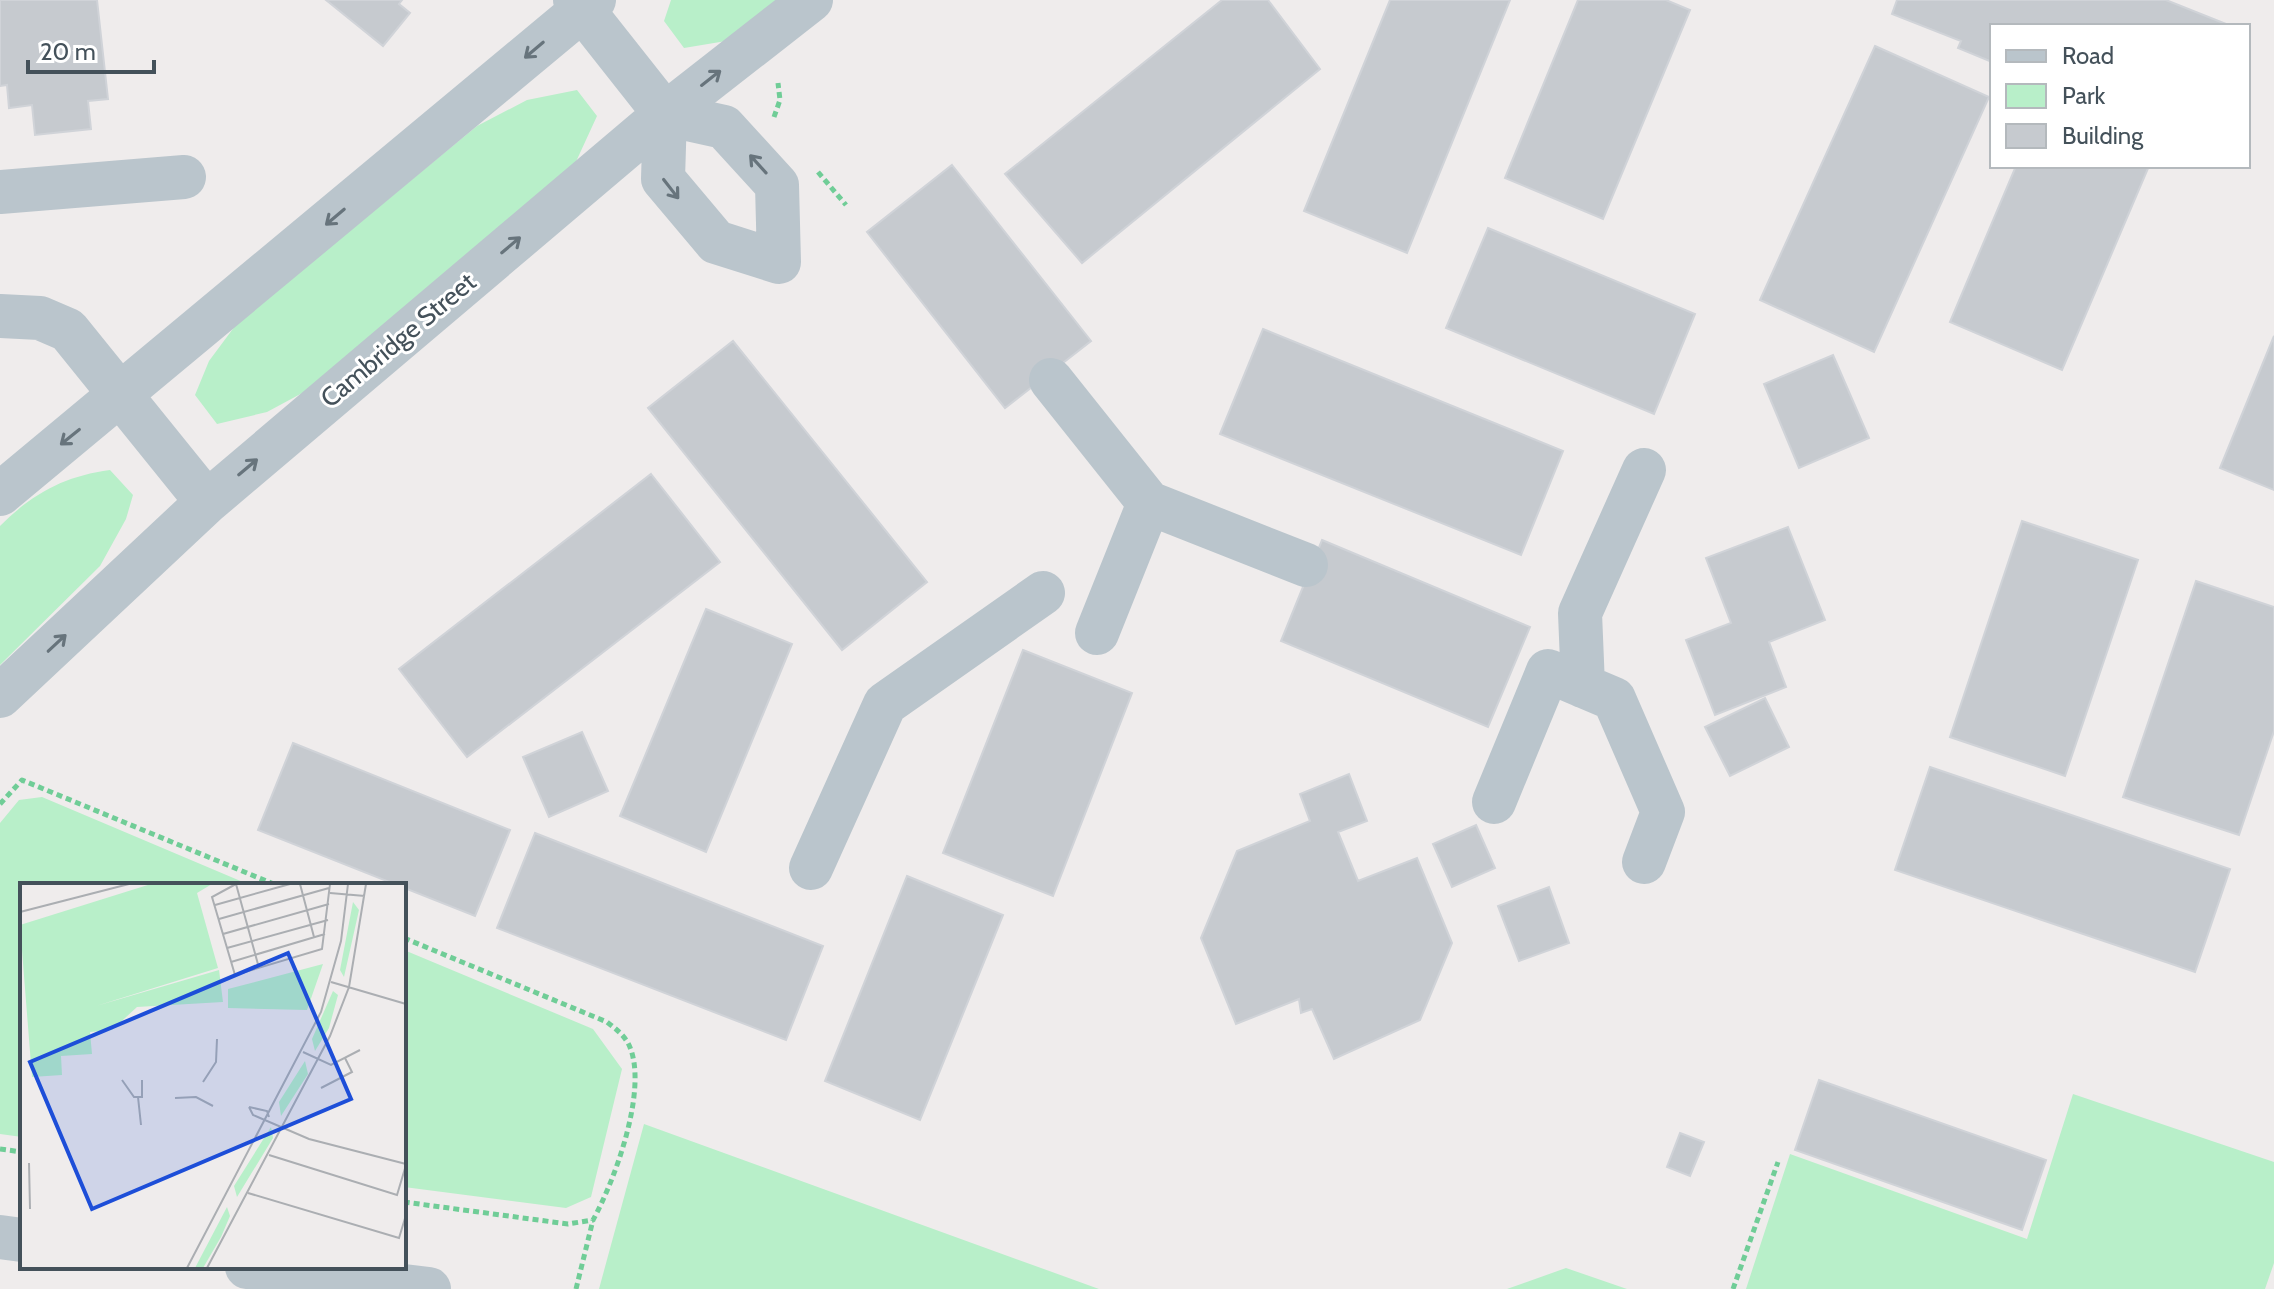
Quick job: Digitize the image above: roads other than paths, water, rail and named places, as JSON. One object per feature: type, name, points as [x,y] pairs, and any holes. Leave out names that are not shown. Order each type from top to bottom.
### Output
[{"type":"street","name":"Cambridge Street","points":[[0,696],[207,502],[665,114],[811,0]]},
{"type":"street","points":[[0,494],[584,3],[665,114]]},
{"type":"street","points":[[0,192],[184,177]]},
{"type":"street","points":[[0,316],[40,318],[68,330],[123,393],[207,502]]},
{"type":"street","points":[[1051,380],[1149,503],[1306,565]]},
{"type":"street","points":[[1583,686],[1580,613],[1644,470]]},
{"type":"street","points":[[1097,633],[1149,503]]},
{"type":"street","points":[[811,868],[885,704],[1043,593]]},
{"type":"street","points":[[1494,802],[1548,671],[1614,699],[1663,812],[1644,862]]},
{"type":"street","points":[[0,1237],[20,1240]]},
{"type":"street","points":[[259,1275],[429,1289]]}]
